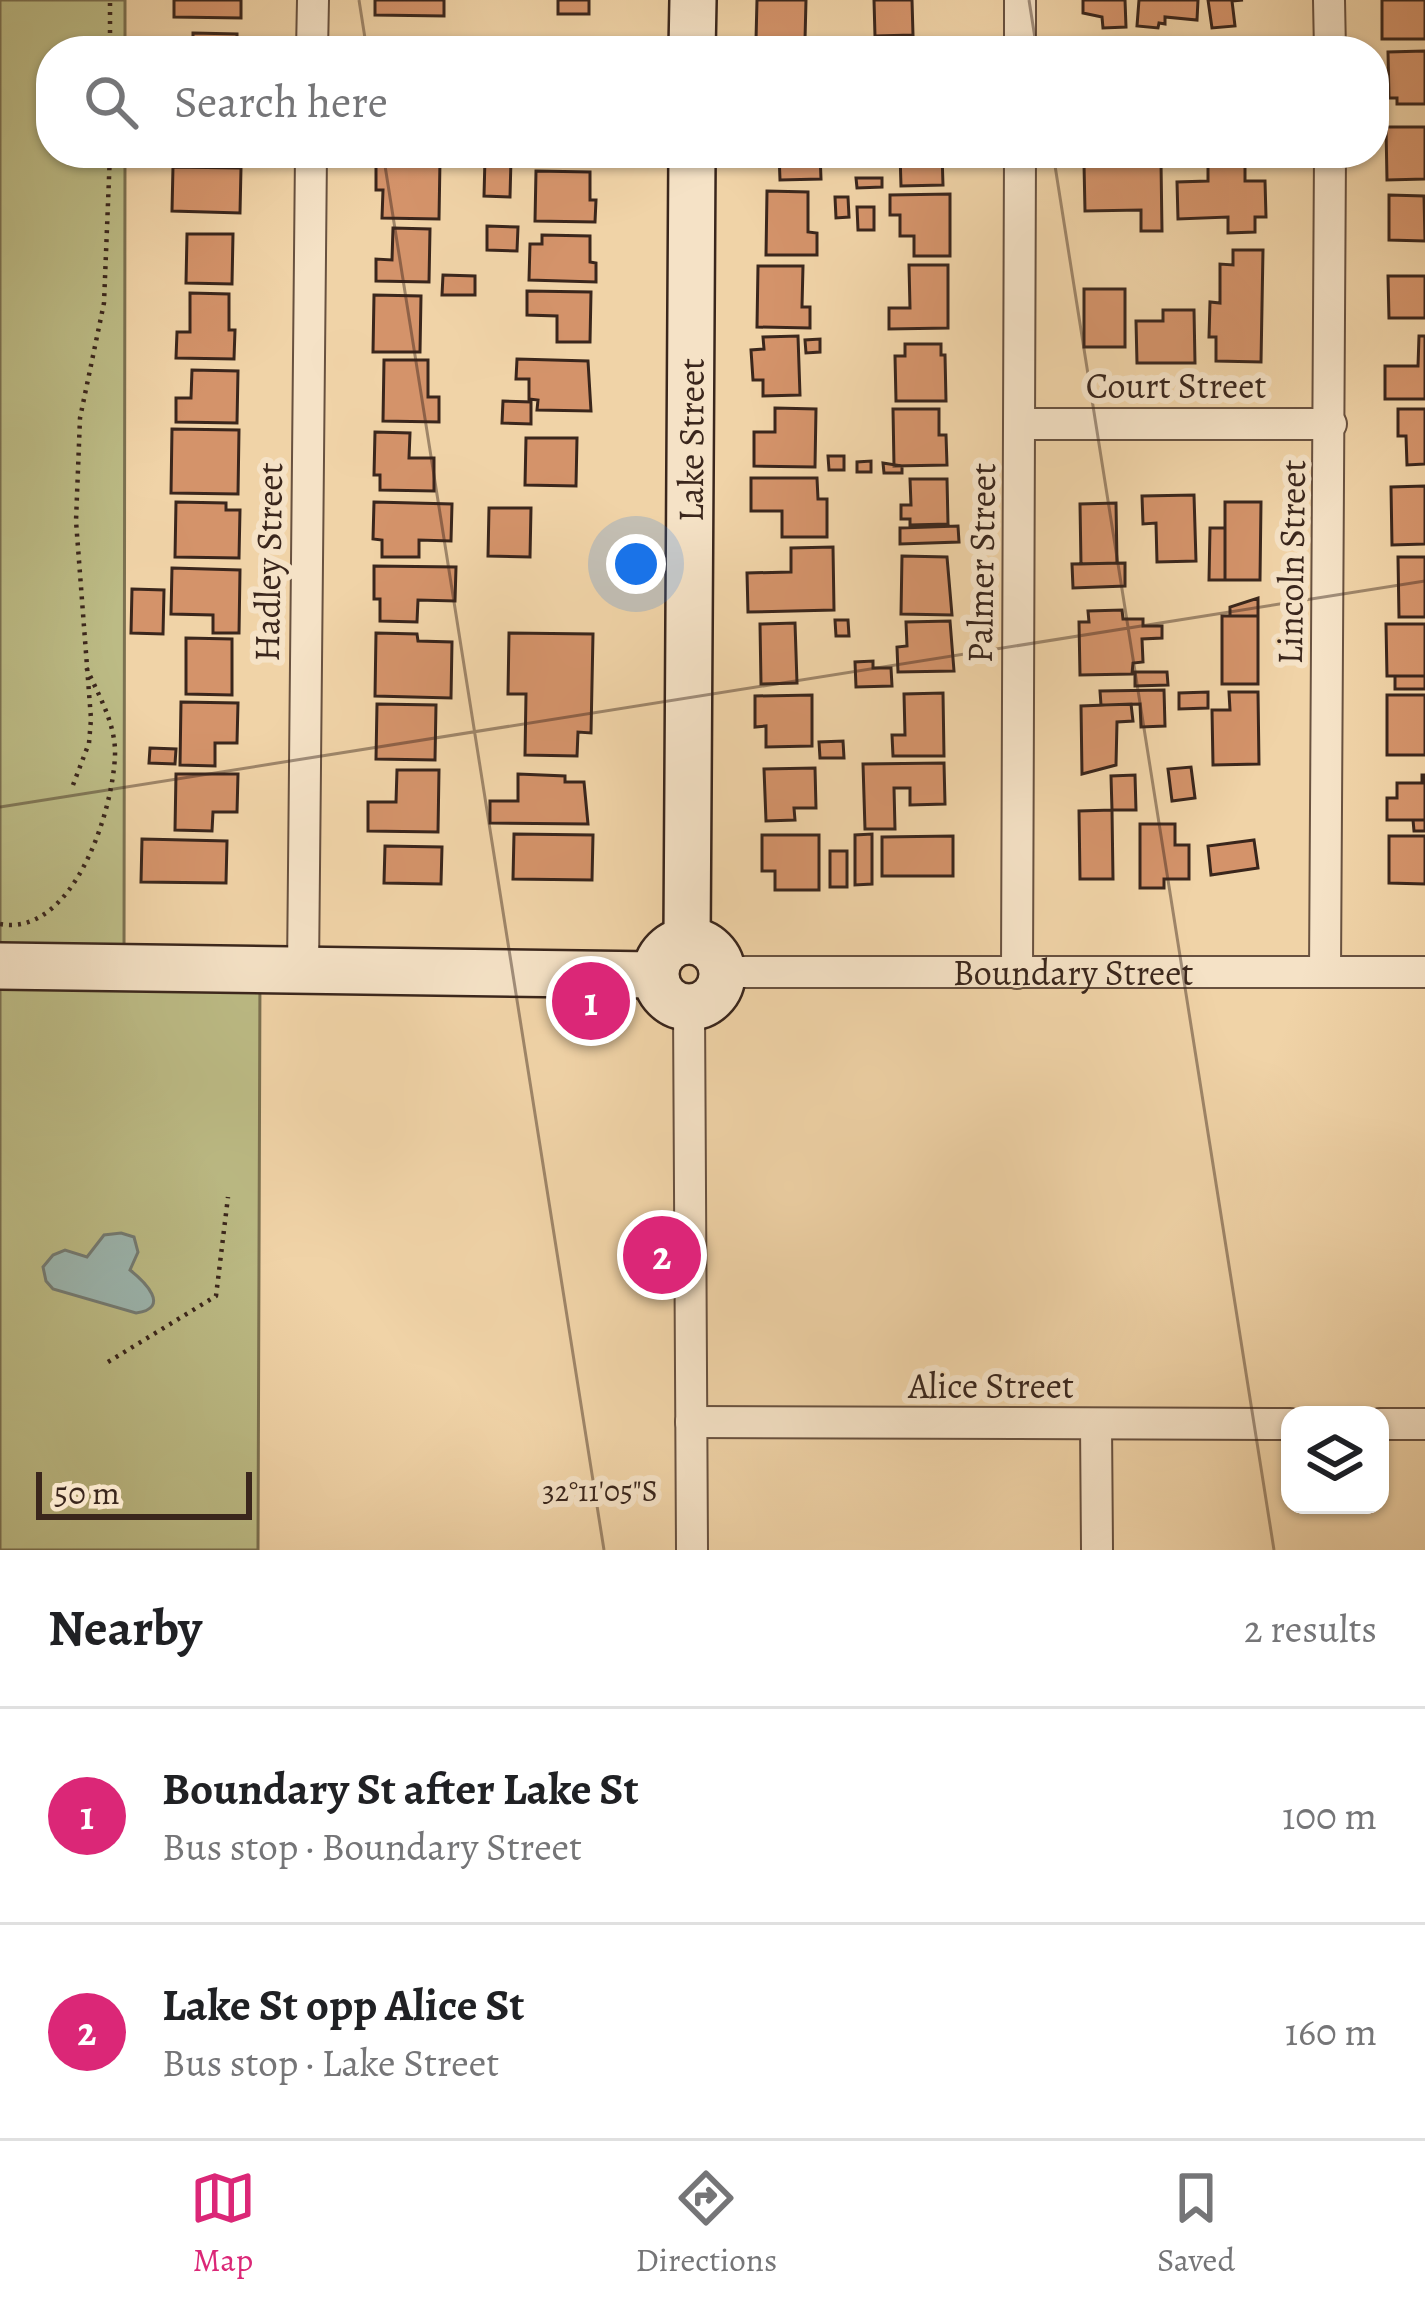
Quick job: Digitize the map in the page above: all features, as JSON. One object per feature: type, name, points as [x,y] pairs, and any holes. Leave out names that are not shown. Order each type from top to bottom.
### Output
[{"type":"street","points":[[312,36],[313,0]]},
{"type":"street","points":[[692,36],[693,0]]},
{"type":"street","points":[[1020,0],[1020,36]]},
{"type":"street","points":[[1329,0],[1330,36]]},
{"type":"street","name":"Hadley Street","points":[[303,971],[311,168]]},
{"type":"street","name":"Lake Street","points":[[687,941],[692,168]]},
{"type":"street","name":"Palmer Street","points":[[1017,973],[1020,168]]},
{"type":"street","name":"Lincoln Street","points":[[1325,972],[1330,168]]},
{"type":"street","name":"Court Street","points":[[1022,424],[1331,424]]},
{"type":"street","points":[[687,941],[707,946],[722,972],[714,997],[689,1008],[665,998],[655,975],[664,951],[687,941]]},
{"type":"street","points":[[0,966],[655,975]]},
{"type":"street","name":"Boundary Street","points":[[722,972],[1425,972]]},
{"type":"street","points":[[689,1008],[692,1550]]},
{"type":"street","name":"Alice Street","points":[[691,1422],[1281,1424]]},
{"type":"street","points":[[1096,1424],[1096,1550]]},
{"type":"street","points":[[1389,1424],[1425,1424]]},
{"type":"path","points":[[110,0],[110,36]]},
{"type":"path","points":[[73,785],[89,743],[91,719],[76,520],[80,418],[104,303],[109,168]]},
{"type":"path","points":[[0,924],[16,927],[48,910],[80,880],[92,851],[115,757],[112,728],[84,662]]},
{"type":"path","points":[[108,1362],[216,1296],[228,1197]]},
{"type":"shaded area","points":[[0,0],[125,0],[125,36],[36,36],[36,168],[125,168],[124,967],[260,970],[258,1550],[0,1550]]},
{"type":"water","points":[[104,1235],[134,1237],[138,1252],[130,1270],[152,1294],[154,1300],[147,1310],[136,1313],[53,1289],[46,1281],[43,1267],[53,1255],[65,1250],[87,1257]]},
{"type":"building","points":[[174,0],[241,0],[241,18],[174,17]]},
{"type":"building","points":[[375,0],[444,0],[444,16],[375,15]]},
{"type":"building","points":[[558,0],[589,0],[589,14],[558,14]]},
{"type":"building","points":[[757,0],[806,0],[805,36],[756,36]]},
{"type":"building","points":[[874,0],[912,0],[913,35],[875,36]]},
{"type":"building","points":[[1083,0],[1125,0],[1126,27],[1103,28],[1102,17],[1083,13]]},
{"type":"building","points":[[1139,0],[1198,0],[1197,20],[1165,17],[1165,24],[1159,23],[1158,28],[1137,26]]},
{"type":"building","points":[[1208,0],[1243,0],[1232,1],[1235,26],[1212,28]]},
{"type":"building","points":[[1382,0],[1425,0],[1425,39],[1382,36]]},
{"type":"building","points":[[193,33],[237,34],[237,36]]},
{"type":"building","points":[[1425,51],[1425,104],[1397,104],[1397,98],[1389,98],[1389,52]]},
{"type":"building","points":[[1389,127],[1425,127],[1425,179],[1387,180]]},
{"type":"building","points":[[173,168],[241,168],[240,213],[172,211]]},
{"type":"building","points":[[376,168],[440,168],[439,219],[382,218],[383,190],[376,190]]},
{"type":"building","points":[[485,168],[511,168],[510,197],[484,196]]},
{"type":"building","points":[[780,168],[821,168],[821,179],[780,180]]},
{"type":"building","points":[[900,168],[942,168],[943,185],[901,186]]},
{"type":"building","points":[[1084,168],[1161,168],[1162,231],[1141,231],[1141,210],[1085,211]]},
{"type":"building","points":[[1208,168],[1245,168],[1245,181],[1265,181],[1266,217],[1255,217],[1255,232],[1228,233],[1228,217],[1178,219],[1177,182],[1208,181]]},
{"type":"building","points":[[536,171],[590,172],[595,222],[535,221]]},
{"type":"building","points":[[856,178],[882,178],[882,187],[857,188]]},
{"type":"building","points":[[767,191],[808,192],[808,232],[817,233],[817,255],[766,255]]},
{"type":"building","points":[[950,194],[950,256],[914,256],[914,236],[900,236],[900,215],[890,215],[890,195]]},
{"type":"building","points":[[1389,195],[1424,196],[1425,241],[1389,240]]},
{"type":"building","points":[[835,197],[848,197],[849,217],[836,218]]},
{"type":"building","points":[[857,207],[874,207],[874,230],[858,230]]},
{"type":"building","points":[[487,226],[518,227],[517,251],[487,250]]},
{"type":"building","points":[[393,228],[430,229],[429,282],[376,281],[376,259],[392,260]]},
{"type":"building","points":[[187,234],[233,234],[232,284],[186,283]]},
{"type":"building","points":[[542,235],[590,236],[596,282],[529,280],[530,244],[542,244]]},
{"type":"building","points":[[1233,250],[1263,250],[1261,362],[1216,361],[1216,337],[1209,337],[1210,302],[1220,303],[1220,264],[1233,265]]},
{"type":"building","points":[[909,265],[948,265],[948,328],[889,329],[889,308],[910,308]]},
{"type":"building","points":[[758,266],[803,266],[802,307],[810,307],[810,328],[757,327]]},
{"type":"building","points":[[443,275],[475,276],[475,295],[442,295]]},
{"type":"building","points":[[1388,276],[1425,276],[1425,318],[1389,318]]},
{"type":"building","points":[[1084,289],[1125,289],[1125,347],[1084,347]]},
{"type":"building","points":[[527,291],[591,292],[590,342],[557,342],[557,316],[527,315]]},
{"type":"building","points":[[190,293],[229,294],[234,359],[176,358],[177,332],[190,332]]},
{"type":"building","points":[[374,295],[421,296],[420,352],[373,352]]},
{"type":"building","points":[[1163,310],[1194,310],[1195,363],[1137,363],[1136,321],[1163,321]]},
{"type":"building","points":[[798,336],[800,395],[763,396],[763,380],[753,380],[751,350],[764,349],[763,337]]},
{"type":"building","points":[[1419,336],[1425,336],[1425,399],[1385,399],[1385,366],[1418,366]]},
{"type":"building","points":[[820,339],[820,352],[806,353],[805,340]]},
{"type":"building","points":[[905,344],[941,344],[946,401],[896,401],[895,356],[905,356]]},
{"type":"building","points":[[517,359],[588,361],[591,411],[537,410],[538,400],[529,399],[529,379],[516,379]]},
{"type":"building","points":[[384,360],[428,360],[428,397],[439,397],[439,422],[383,421]]},
{"type":"building","points":[[192,370],[238,371],[237,423],[176,422],[176,398],[191,398]]},
{"type":"building","points":[[503,401],[531,402],[531,424],[502,423]]},
{"type":"building","points":[[775,408],[816,409],[815,467],[754,466],[754,432],[775,432]]},
{"type":"building","points":[[893,409],[939,409],[939,435],[946,435],[947,465],[894,466]]},
{"type":"building","points":[[1398,409],[1425,409],[1425,464],[1407,465],[1406,436],[1398,436]]},
{"type":"building","points":[[172,429],[239,430],[238,494],[171,493]]},
{"type":"building","points":[[375,432],[410,433],[409,458],[434,458],[434,491],[380,490],[380,475],[374,475]]},
{"type":"building","points":[[526,438],[577,438],[576,486],[525,485]]},
{"type":"building","points":[[828,456],[844,456],[844,470],[829,470]]},
{"type":"building","points":[[871,461],[871,472],[857,472],[857,462]]},
{"type":"building","points":[[883,463],[902,466],[902,473],[884,473]]},
{"type":"building","points":[[751,478],[817,478],[818,499],[827,499],[827,537],[782,537],[782,511],[751,511]]},
{"type":"building","points":[[910,479],[947,479],[948,524],[910,525],[910,519],[901,519],[901,505],[911,505]]},
{"type":"building","points":[[1425,486],[1425,544],[1392,545],[1391,487]]},
{"type":"building","points":[[1194,495],[1196,561],[1157,562],[1156,523],[1143,524],[1142,496]]},
{"type":"building","points":[[176,502],[226,503],[226,510],[240,510],[239,558],[175,557]]},
{"type":"building","points":[[374,502],[452,504],[451,541],[419,540],[419,557],[382,557],[382,540],[373,539]]},
{"type":"building","points":[[1225,502],[1261,502],[1260,580],[1225,580]]},
{"type":"building","points":[[1116,503],[1117,563],[1081,564],[1080,504]]},
{"type":"building","points":[[489,508],[531,508],[530,557],[488,556]]},
{"type":"building","points":[[958,526],[959,542],[900,544],[900,528]]},
{"type":"building","points":[[1210,528],[1225,528],[1225,580],[1209,580]]},
{"type":"building","points":[[833,547],[834,610],[748,612],[747,573],[791,572],[791,548]]},
{"type":"building","points":[[902,556],[947,557],[952,615],[901,614]]},
{"type":"building","points":[[1398,557],[1425,557],[1425,617],[1399,617]]},
{"type":"building","points":[[1125,563],[1125,586],[1073,588],[1072,564]]},
{"type":"building","points":[[374,566],[456,567],[455,601],[418,600],[417,622],[380,621]]},
{"type":"building","points":[[172,568],[240,570],[239,633],[213,633],[213,615],[171,614]]},
{"type":"building","points":[[132,589],[164,590],[163,634],[131,633]]},
{"type":"building","points":[[1258,598],[1258,616],[1230,616],[1230,607]]},
{"type":"building","points":[[1122,610],[1123,619],[1162,626],[1162,638],[1142,639],[1143,662],[1133,663],[1132,674],[1080,675],[1079,622],[1089,622],[1088,611]]},
{"type":"building","points":[[1222,616],[1258,616],[1258,684],[1222,684]]},
{"type":"building","points":[[835,620],[848,620],[849,636],[836,636]]},
{"type":"building","points":[[950,621],[954,671],[898,672],[897,647],[907,646],[906,622]]},
{"type":"building","points":[[795,623],[797,683],[761,684],[760,624]]},
{"type":"building","points":[[1386,624],[1425,624],[1425,676],[1387,676]]},
{"type":"building","points":[[376,633],[417,634],[418,641],[452,642],[451,698],[375,696]]},
{"type":"building","points":[[509,633],[593,634],[591,733],[578,732],[577,756],[525,755],[526,694],[508,694]]},
{"type":"building","points":[[186,638],[232,639],[232,695],[186,694]]},
{"type":"building","points":[[873,661],[873,668],[891,668],[892,686],[856,687],[855,662]]},
{"type":"building","points":[[1135,672],[1167,672],[1168,685],[1135,686]]},
{"type":"building","points":[[1395,676],[1425,676],[1425,689],[1395,689]]},
{"type":"building","points":[[1164,690],[1165,726],[1141,727],[1140,704],[1101,705],[1100,691]]},
{"type":"building","points":[[1208,692],[1208,708],[1179,709],[1179,693]]},
{"type":"building","points":[[1229,692],[1258,692],[1259,764],[1213,765],[1212,710],[1230,710]]},
{"type":"building","points":[[943,693],[944,756],[893,756],[892,735],[905,735],[904,694]]},
{"type":"building","points":[[812,695],[812,746],[766,747],[766,726],[755,727],[755,696]]},
{"type":"building","points":[[1387,695],[1425,695],[1425,755],[1387,755]]},
{"type":"building","points":[[181,702],[238,703],[237,743],[215,743],[215,766],[180,765]]},
{"type":"building","points":[[377,704],[436,705],[435,760],[376,759]]},
{"type":"building","points":[[1131,704],[1133,721],[1117,722],[1116,765],[1082,774],[1081,706]]},
{"type":"building","points":[[843,741],[844,758],[820,758],[819,742]]},
{"type":"building","points":[[150,748],[176,749],[175,764],[149,763]]},
{"type":"building","points":[[944,763],[945,804],[910,805],[910,788],[894,788],[895,829],[865,829],[863,764]]},
{"type":"building","points":[[1191,767],[1195,798],[1172,801],[1168,769]]},
{"type":"building","points":[[815,768],[816,808],[794,808],[795,820],[766,821],[764,769]]},
{"type":"building","points":[[397,770],[439,770],[438,832],[368,831],[368,802],[396,802]]},
{"type":"building","points":[[176,774],[238,774],[237,812],[213,812],[212,831],[175,830]]},
{"type":"building","points":[[518,774],[565,776],[565,782],[584,782],[588,824],[490,823],[490,801],[518,801]]},
{"type":"building","points":[[1135,775],[1136,810],[1112,810],[1111,776]]},
{"type":"building","points":[[1422,775],[1425,820],[1387,820],[1387,798],[1397,798],[1397,783],[1422,783]]},
{"type":"building","points":[[1112,810],[1113,879],[1080,879],[1079,811]]},
{"type":"building","points":[[1413,820],[1425,820],[1425,831],[1414,831]]},
{"type":"building","points":[[1140,824],[1175,824],[1175,845],[1189,845],[1189,879],[1164,879],[1164,888],[1140,888]]},
{"type":"building","points":[[514,834],[593,835],[592,880],[513,879]]},
{"type":"building","points":[[872,834],[872,884],[855,885],[855,835]]},
{"type":"building","points":[[762,835],[819,835],[819,890],[775,890],[775,871],[762,871]]},
{"type":"building","points":[[953,836],[953,876],[882,876],[882,837]]},
{"type":"building","points":[[1389,836],[1425,836],[1425,884],[1389,883]]},
{"type":"building","points":[[142,839],[227,841],[226,883],[141,882]]},
{"type":"building","points":[[1254,840],[1258,868],[1211,875],[1208,846]]},
{"type":"building","points":[[385,846],[442,847],[441,884],[384,883]]},
{"type":"building","points":[[830,851],[847,851],[847,887],[830,887]]},
{"type":"place","name":"Boundary St after Lake St","points":[[591,1001]]},
{"type":"place","name":"Lake St opp Alice St","points":[[662,1255]]}]
